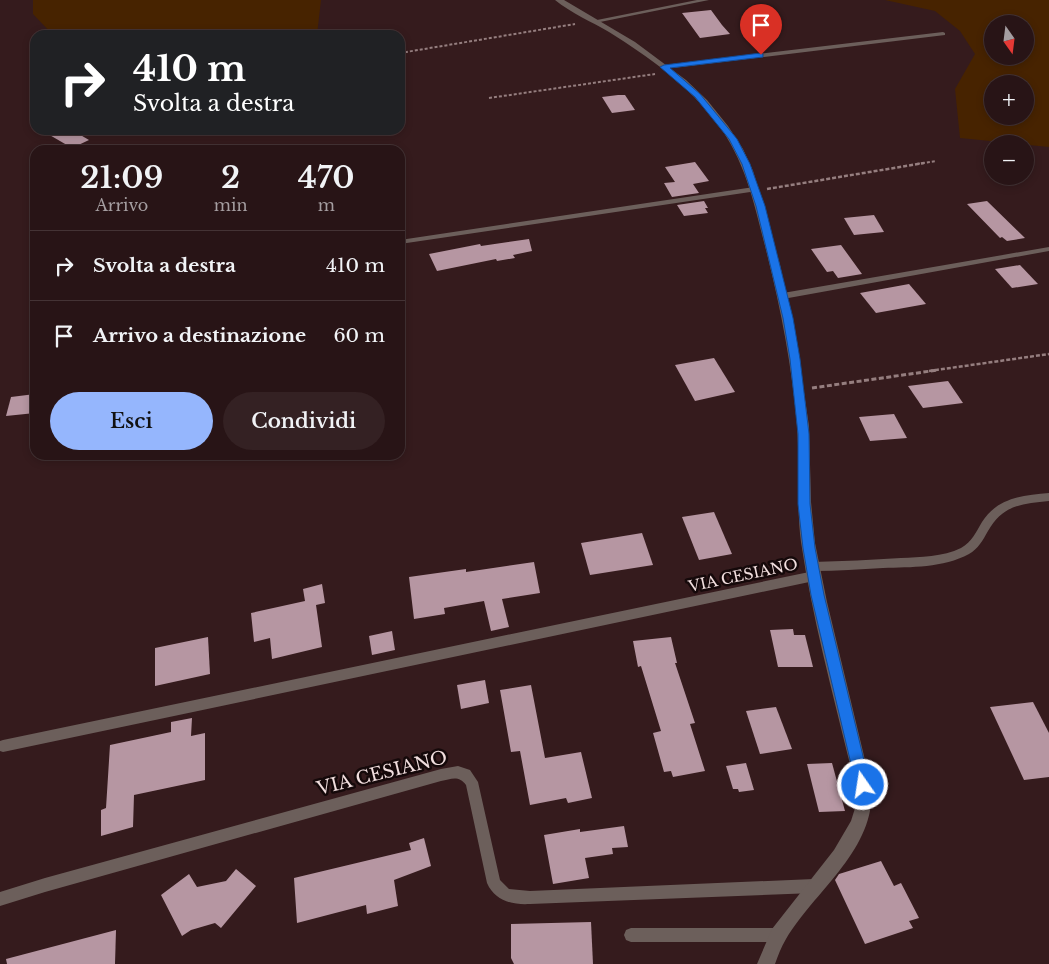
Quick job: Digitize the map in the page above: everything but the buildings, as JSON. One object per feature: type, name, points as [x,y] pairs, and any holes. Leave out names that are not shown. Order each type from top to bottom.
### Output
[{"type":"street","name":"VIA CESIANO","points":[[559,0],[595,21],[667,69],[697,95],[726,130],[740,151],[755,190],[791,331],[803,434],[805,517],[814,572],[863,785],[864,800],[863,813],[850,840],[778,935],[766,964]]},
{"type":"lane","points":[[595,21],[706,0]]},
{"type":"lane","points":[[667,69],[944,34]]},
{"type":"lane","points":[[405,241],[755,190]]},
{"type":"lane","points":[[783,296],[1049,249]]},
{"type":"lane","points":[[814,572],[954,556],[966,551],[979,540],[991,517],[1005,505],[1049,496]]},
{"type":"lane","name":"VIA CESIANO","points":[[3,746],[814,572]]},
{"type":"lane","name":"VIA CESIANO","points":[[0,900],[45,885],[441,775],[458,772],[466,774],[472,782],[494,883],[505,896],[814,886]]},
{"type":"lane","points":[[631,935],[778,935]]},
{"type":"path","points":[[405,52],[595,21]]},
{"type":"path","points":[[489,98],[667,69]]},
{"type":"path","points":[[755,190],[936,161]]},
{"type":"path","points":[[799,390],[1049,354]]},
{"type":"shaded area","points":[[33,0],[321,0],[318,30],[48,30],[33,14]]},
{"type":"shaded area","points":[[885,0],[1049,0],[1049,147],[1034,145],[1034,135],[984,135],[984,140],[960,138],[955,89],[975,54],[960,31],[935,11]]},
{"type":"route","points":[[761,55],[664,67],[697,95],[733,139],[746,164],[760,206],[788,318],[795,359],[803,434],[804,504],[809,548],[818,595],[863,785]]}]
